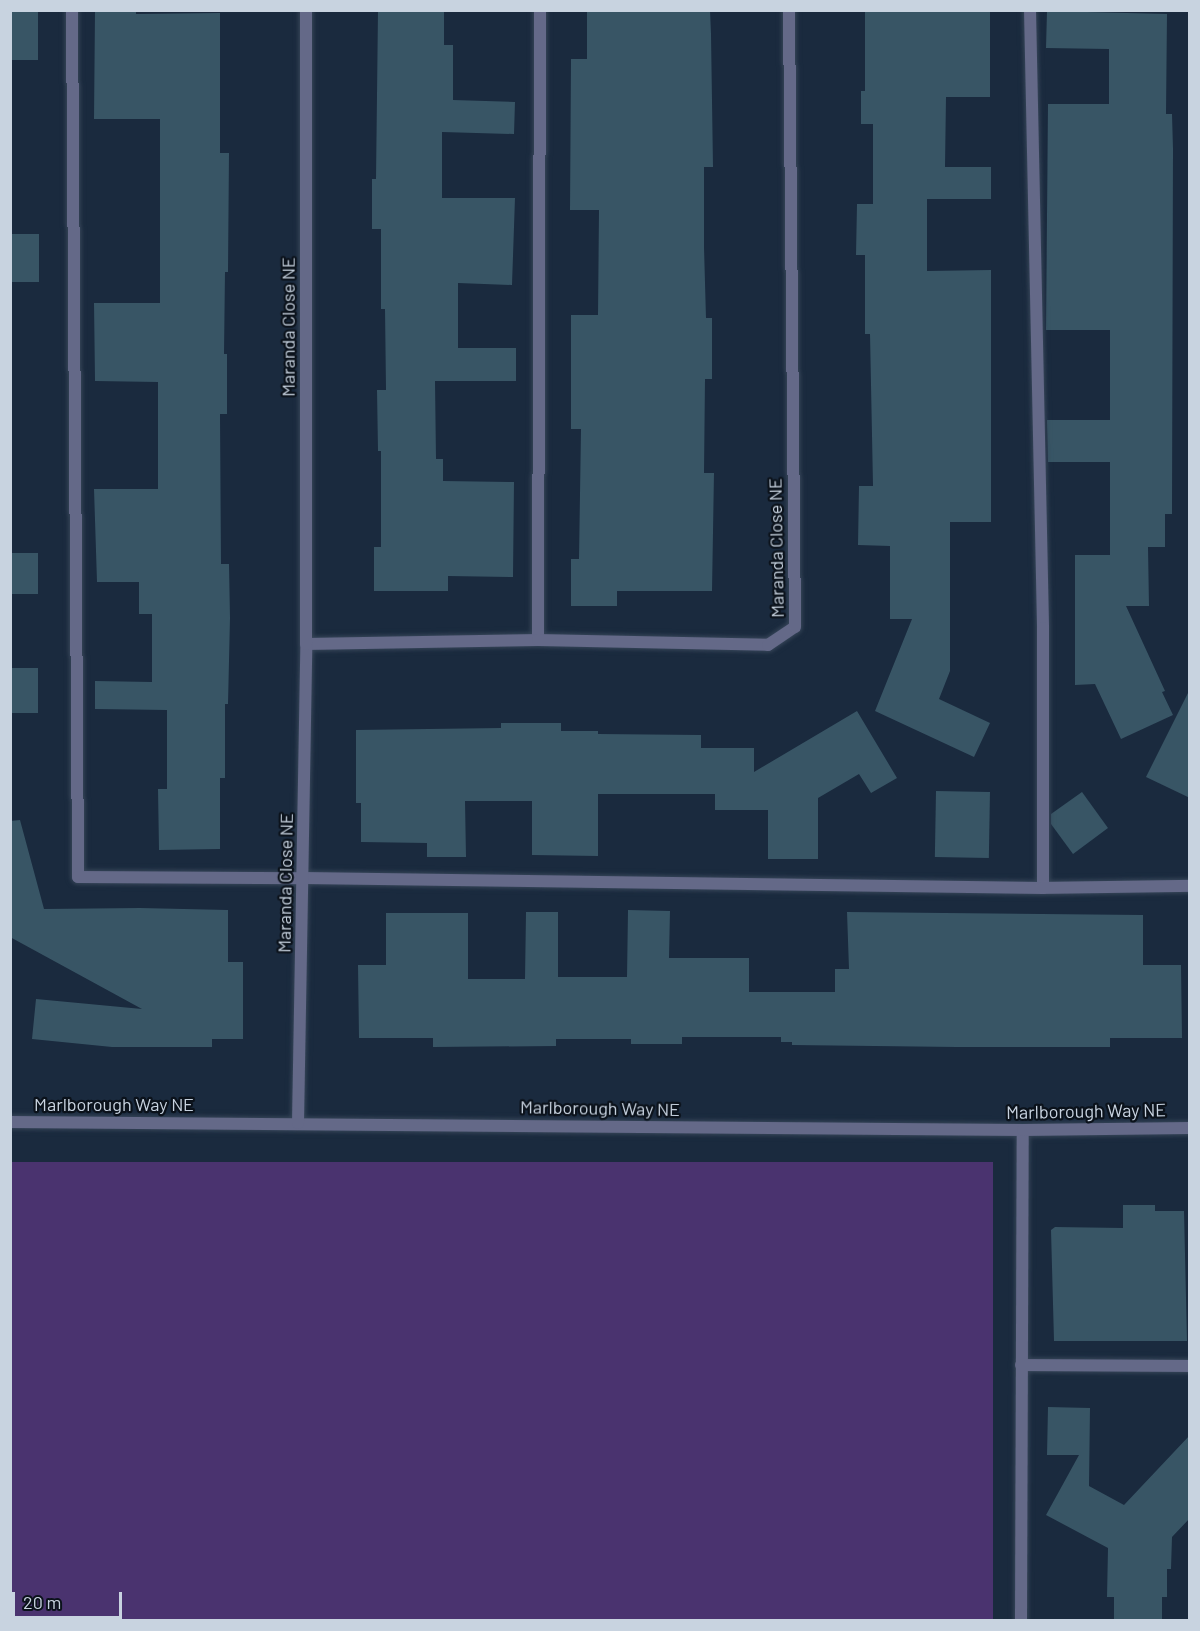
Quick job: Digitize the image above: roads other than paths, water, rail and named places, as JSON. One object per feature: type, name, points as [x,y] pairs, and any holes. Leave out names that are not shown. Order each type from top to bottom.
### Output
[{"type":"street","points":[[72,10],[78,877],[1043,888],[1190,886]]},
{"type":"street","name":"Maranda Close NE","points":[[298,1123],[306,644],[306,10]]},
{"type":"street","points":[[538,640],[540,10]]},
{"type":"street","name":"Maranda Close NE","points":[[306,644],[538,640],[768,645],[795,627],[789,10]]},
{"type":"street","points":[[1030,10],[1042,616],[1043,888]]},
{"type":"street","name":"Marlborough Way NE","points":[[10,1122],[1023,1130],[1190,1128]]},
{"type":"street","points":[[1021,1620],[1023,1130]]},
{"type":"street","points":[[1021,1365],[1190,1366]]}]
